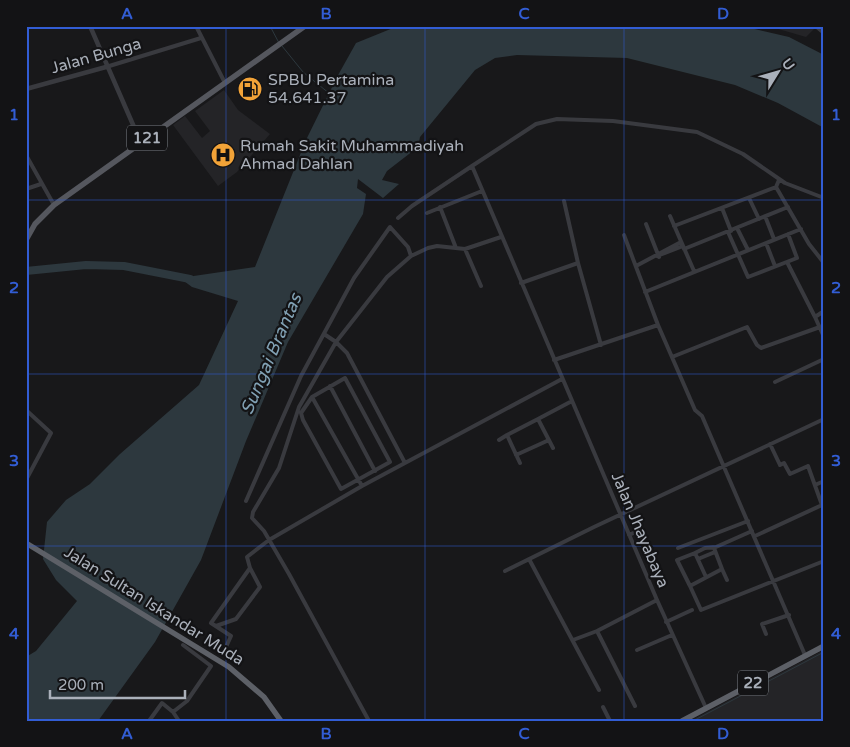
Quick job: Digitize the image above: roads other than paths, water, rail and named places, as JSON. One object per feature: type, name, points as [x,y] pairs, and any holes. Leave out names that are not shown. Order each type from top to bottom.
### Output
[{"type":"highway","name":"Jalan Sultan Iskandar Muda","points":[[26,543],[185,643],[229,667],[249,682],[270,705],[281,721]]},
{"type":"highway","name":"22","points":[[682,721],[824,646]]},
{"type":"main road","name":"121","points":[[26,240],[41,216],[54,206],[305,26]]},
{"type":"street","points":[[90,26],[106,67],[141,142]]},
{"type":"street","points":[[196,26],[225,83]]},
{"type":"street","points":[[818,28],[824,33]]},
{"type":"street","name":"Jalan Bunga","points":[[26,89],[202,38]]},
{"type":"street","points":[[398,218],[412,206],[528,128],[557,119],[613,121],[697,132],[743,154],[779,180],[824,198]]},
{"type":"street","points":[[26,155],[54,206]]},
{"type":"street","name":"Jalan Jhayabaya","points":[[472,166],[656,600],[706,708]]},
{"type":"street","points":[[674,226],[776,187],[779,180]]},
{"type":"street","points":[[26,189],[41,184]]},
{"type":"street","points":[[776,187],[808,244],[824,263]]},
{"type":"street","points":[[427,212],[482,191]]},
{"type":"street","points":[[749,198],[759,219]]},
{"type":"street","points":[[564,201],[578,263],[601,345]]},
{"type":"street","points":[[440,207],[456,248]]},
{"type":"street","points":[[637,266],[683,246],[730,231],[788,207]]},
{"type":"street","points":[[722,208],[748,277],[796,259],[797,256],[788,234]]},
{"type":"street","points":[[670,216],[694,271]]},
{"type":"street","points":[[765,216],[774,239]]},
{"type":"street","points":[[646,224],[658,256]]},
{"type":"street","points":[[246,501],[274,440],[282,415],[324,334],[354,278],[390,227],[408,247],[411,256]]},
{"type":"street","points":[[737,228],[748,250]]},
{"type":"street","points":[[645,292],[801,229]]},
{"type":"street","points":[[624,234],[658,325],[696,411],[702,416],[806,655]]},
{"type":"street","points":[[370,721],[269,540],[252,518],[253,512],[264,491],[277,473],[299,407],[336,342],[387,277],[411,256],[434,246],[465,249],[501,237]]},
{"type":"street","points":[[766,243],[775,266]]},
{"type":"street","points":[[465,249],[481,286]]},
{"type":"street","points":[[787,262],[824,337]]},
{"type":"street","points":[[521,282],[578,263]]},
{"type":"street","points":[[815,317],[824,311]]},
{"type":"street","points":[[554,360],[658,325]]},
{"type":"street","points":[[672,357],[747,327],[757,345],[761,348],[820,327]]},
{"type":"street","points":[[324,334],[348,353],[405,464]]},
{"type":"street","points":[[775,382],[824,359]]},
{"type":"street","points":[[343,378],[347,379],[390,461],[390,464],[339,488],[301,416],[303,409],[312,397],[330,386],[343,378]]},
{"type":"street","points":[[216,626],[236,620],[260,587],[246,557],[269,540],[362,486],[562,379]]},
{"type":"street","points":[[330,386],[375,471]]},
{"type":"street","points":[[312,397],[362,486]]},
{"type":"street","points":[[499,440],[572,401]]},
{"type":"street","points":[[26,410],[51,433],[26,480]]},
{"type":"street","points":[[538,419],[553,448]]},
{"type":"street","points":[[504,571],[620,514],[824,419]]},
{"type":"street","points":[[507,435],[520,463]]},
{"type":"street","points":[[516,455],[549,440]]},
{"type":"street","points":[[755,536],[821,507],[823,502],[808,466],[790,474],[784,463],[780,465],[770,444]]},
{"type":"street","points":[[815,484],[824,481]]},
{"type":"street","points":[[678,548],[748,521]]},
{"type":"street","points":[[629,534],[642,528]]},
{"type":"street","points":[[698,559],[752,531]]},
{"type":"street","points":[[715,550],[705,548],[676,560],[701,610],[824,561]]},
{"type":"street","points":[[715,550],[727,580]]},
{"type":"street","points":[[695,552],[706,577]]},
{"type":"street","points":[[529,559],[599,690]]},
{"type":"street","points":[[226,647],[231,636],[211,623],[250,568]]},
{"type":"street","points":[[690,586],[722,569]]},
{"type":"street","points":[[573,640],[656,600]]},
{"type":"street","points":[[666,622],[692,610]]},
{"type":"street","points":[[766,634],[762,624],[789,615]]},
{"type":"street","points":[[597,630],[635,706]]},
{"type":"street","points":[[637,650],[672,635]]},
{"type":"street","points":[[174,712],[187,701],[211,666],[185,643]]},
{"type":"street","points":[[150,721],[162,703],[174,712],[179,721]]},
{"type":"street","points":[[603,707],[610,721]]},
{"type":"water","name":"Sungai Brantas","points":[[398,26],[742,26],[789,37],[824,55],[824,128],[778,103],[735,85],[627,58],[517,55],[495,58],[475,70],[420,137],[418,147],[387,171],[382,180],[399,184],[383,198],[358,179],[357,188],[366,194],[363,214],[288,342],[246,441],[201,560],[155,642],[98,721],[26,721],[26,657],[36,651],[77,601],[56,580],[43,559],[47,522],[66,500],[90,484],[120,454],[199,385],[238,301],[192,287],[180,278],[255,267],[306,140],[356,43]]},
{"type":"waterway","points":[[270,26],[279,43]]},
{"type":"waterway","points":[[282,46],[303,72],[330,94]]},
{"type":"waterway","points":[[26,271],[86,265],[124,266],[190,279]]},
{"type":"waterway","points":[[693,721],[824,652]]},
{"type":"place","name":"SPBU Pertamina 54.641.37","points":[[250,89]]},
{"type":"place","name":"Rumah Sakit Muhammadiyah Ahmad Dahlan","points":[[223,155]]}]
